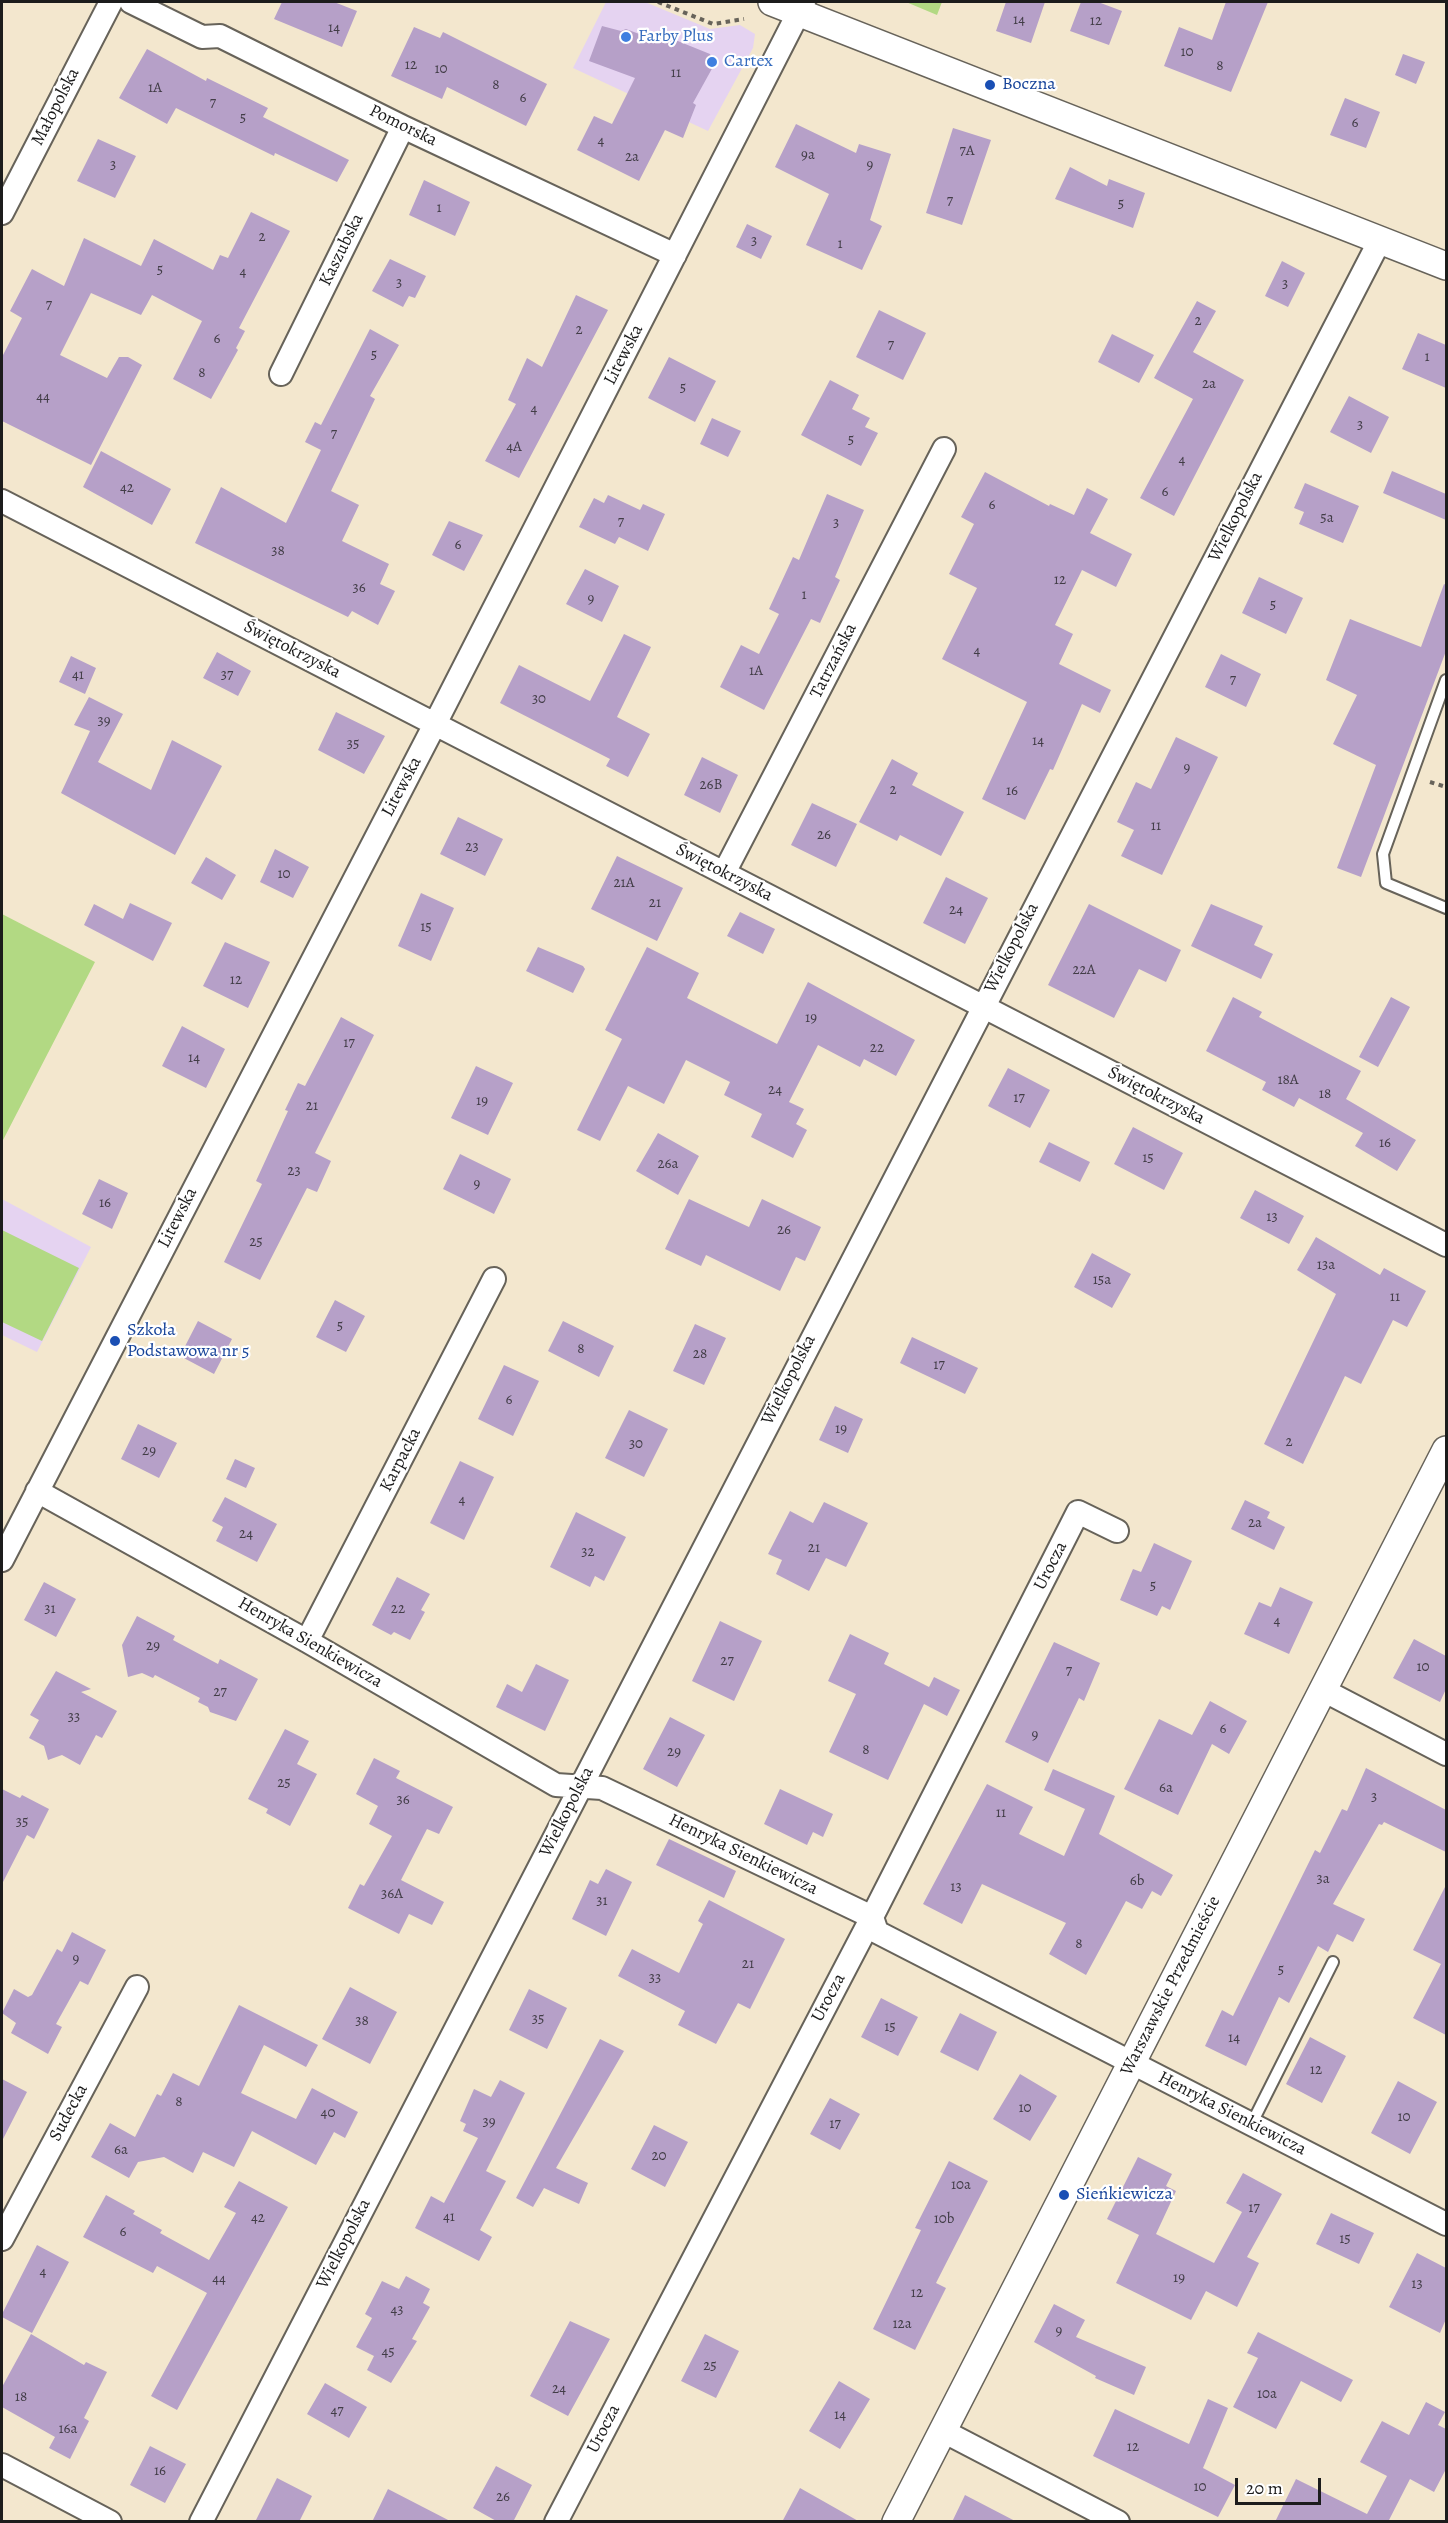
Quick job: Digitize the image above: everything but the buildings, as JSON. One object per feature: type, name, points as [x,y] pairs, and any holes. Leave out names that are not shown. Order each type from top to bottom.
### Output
[{"type":"street","name":"Małopolska","points":[[2,213],[111,2]]},
{"type":"street","name":"Pomorska","points":[[131,2],[202,37],[219,36],[403,127],[675,255]]},
{"type":"street","points":[[772,2],[801,7],[1446,266]]},
{"type":"street","name":"Litewska","points":[[2,1560],[435,724],[801,7]]},
{"type":"street","name":"Kaszubska","points":[[281,374],[403,127]]},
{"type":"street","name":"Wielkopolska","points":[[201,2522],[1380,240]]},
{"type":"street","name":"Tatrzańska","points":[[724,873],[944,448]]},
{"type":"street","name":"Świętokrzyska","points":[[2,501],[1446,1245]]},
{"type":"street","name":"Karpacka","points":[[307,1641],[494,1279]]},
{"type":"street","name":"Warszawskie Przedmieście","points":[[896,2522],[1446,1450]]},
{"type":"street","name":"Henryka Sienkiewicza","points":[[37,1491],[307,1641],[556,1785],[602,1788],[872,1917],[877,1932],[1446,2224]]},
{"type":"street","name":"Urocza","points":[[556,2522],[872,1917],[1078,1512],[1117,1531]]},
{"type":"street","points":[[1323,1690],[1446,1754]]},
{"type":"street","name":"Sudecka","points":[[2,2238],[136,1987]]},
{"type":"street","points":[[943,2431],[1118,2522]]},
{"type":"street","points":[[2,2465],[110,2522]]},
{"type":"lane","points":[[1446,680],[1383,854],[1386,883],[1446,908]]},
{"type":"lane","points":[[1252,2123],[1334,1962]]},
{"type":"path","points":[[658,2],[713,24],[744,19]]},
{"type":"shaded area","points":[[606,2],[645,2],[710,29],[740,25],[755,34],[753,48],[708,131],[573,68]]},
{"type":"shaded area","points":[[2,1199],[91,1247],[37,1352],[2,1335]]},
{"type":"green space","points":[[906,2],[942,2],[937,15]]},
{"type":"green space","points":[[2,914],[95,962],[2,1142]]},
{"type":"green space","points":[[2,1230],[79,1268],[42,1341],[2,1322]]},
{"type":"place","name":"Farby Plus","points":[[626,37]]},
{"type":"place","name":"Cartex","points":[[712,62]]},
{"type":"place","name":"Boczna","points":[[990,85]]},
{"type":"place","name":"Szkoła Podstawowa nr 5","points":[[115,1341]]},
{"type":"place","name":"Sieńkiewicza","points":[[1064,2195]]}]
